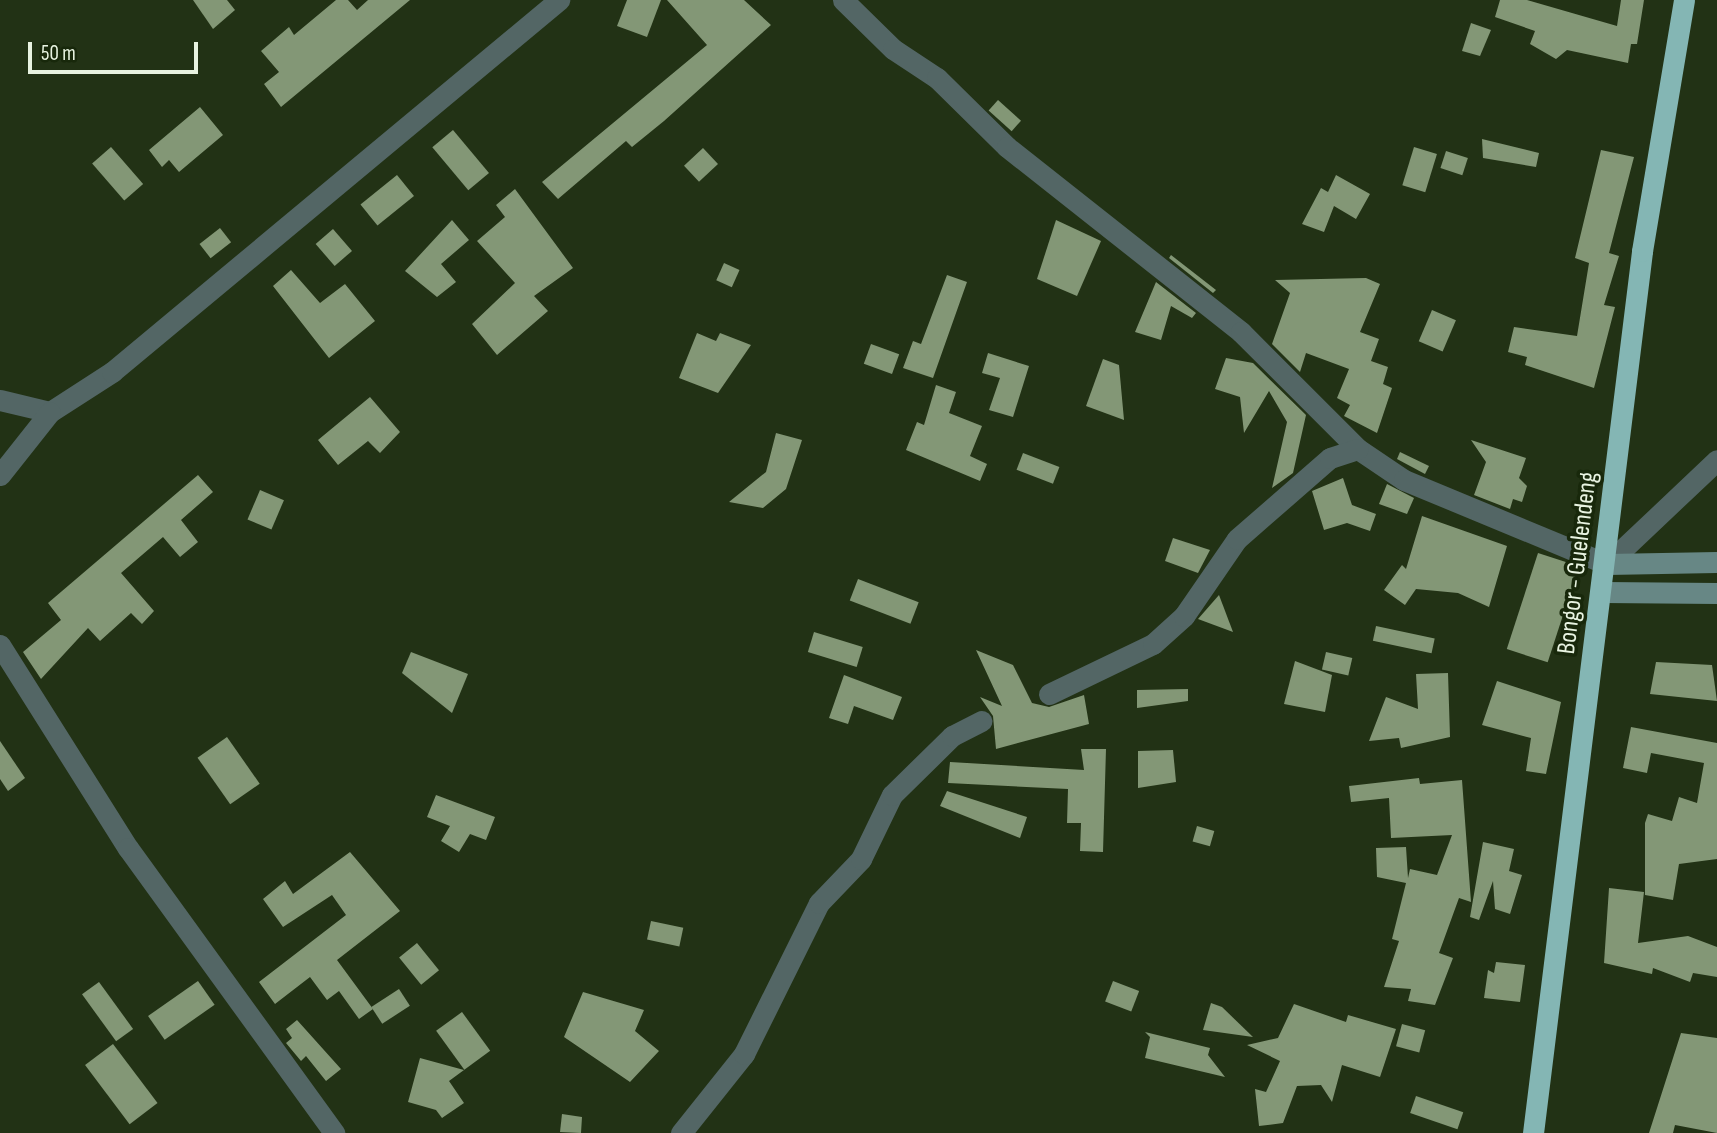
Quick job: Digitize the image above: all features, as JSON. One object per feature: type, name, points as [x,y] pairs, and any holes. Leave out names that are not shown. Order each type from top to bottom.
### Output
[{"type":"highway","name":"Bongor - Guelendeng","points":[[1533,1133],[1607,564],[1642,251],[1684,0]]},
{"type":"main road","points":[[1607,564],[1717,562]]},
{"type":"main road","points":[[1603,592],[1717,593]]},
{"type":"street","points":[[0,475],[50,412],[113,372],[559,0]]},
{"type":"street","points":[[843,0],[893,49],[937,78],[1007,147],[1200,296],[1358,449],[1404,480],[1607,564],[1717,460]]},
{"type":"street","points":[[0,400],[50,412]]},
{"type":"street","points":[[1049,694],[1153,644],[1184,615],[1237,538],[1330,458],[1358,449]]},
{"type":"street","points":[[0,645],[128,848],[334,1133]]},
{"type":"street","points":[[681,1133],[744,1054],[819,903],[861,859],[892,795],[952,736],[981,721]]},
{"type":"building","points":[[193,0],[227,0],[235,10],[213,29]]},
{"type":"building","points":[[336,0],[348,0],[357,10],[368,0],[410,0],[281,107],[264,84],[279,72],[261,51],[289,27],[294,35]]},
{"type":"building","points":[[627,0],[661,0],[647,37],[617,26]]},
{"type":"building","points":[[667,0],[744,0],[771,25],[664,121],[632,147],[626,141],[558,199],[542,182],[707,45]]},
{"type":"building","points":[[1500,0],[1527,0],[1617,26],[1621,0],[1644,0],[1637,44],[1631,44],[1628,63],[1567,50],[1556,59],[1530,44],[1535,31],[1495,17]]},
{"type":"building","points":[[1471,23],[1491,30],[1480,56],[1462,51]]},
{"type":"building","points":[[998,100],[1021,121],[1012,131],[989,110]]},
{"type":"building","points":[[200,107],[223,135],[179,172],[169,160],[162,167],[149,150]]},
{"type":"building","points":[[453,130],[489,173],[468,190],[432,147]]},
{"type":"building","points":[[1482,139],[1539,153],[1536,167],[1483,158]]},
{"type":"building","points":[[111,147],[143,184],[124,200],[92,163]]},
{"type":"building","points":[[1414,147],[1437,154],[1425,192],[1402,185]]},
{"type":"building","points":[[703,148],[718,164],[699,182],[684,166]]},
{"type":"building","points":[[1601,150],[1634,157],[1609,253],[1619,256],[1604,305],[1615,307],[1594,388],[1525,365],[1527,357],[1508,352],[1514,327],[1577,336],[1589,263],[1575,258]]},
{"type":"building","points":[[1446,151],[1468,158],[1462,175],[1440,168]]},
{"type":"building","points":[[397,175],[414,196],[377,226],[360,205]]},
{"type":"building","points":[[1336,175],[1370,194],[1356,219],[1334,206],[1324,232],[1302,224],[1321,188],[1328,192]]},
{"type":"building","points":[[515,189],[573,268],[534,296],[548,311],[497,355],[472,324],[515,283],[477,241],[505,217],[496,205]]},
{"type":"building","points":[[452,220],[469,240],[441,264],[456,282],[437,297],[405,271]]},
{"type":"building","points":[[1056,220],[1101,241],[1077,296],[1037,279]]},
{"type":"building","points":[[220,228],[231,242],[211,258],[200,244]]},
{"type":"building","points":[[333,229],[352,251],[335,266],[316,244]]},
{"type":"building","points":[[1171,255],[1216,290],[1213,293],[1169,258]]},
{"type":"building","points":[[724,263],[740,270],[732,287],[716,280]]},
{"type":"building","points":[[291,270],[320,303],[345,284],[375,321],[329,358],[273,286]]},
{"type":"building","points":[[947,275],[967,282],[933,378],[903,368],[913,341],[921,344]]},
{"type":"building","points":[[1366,278],[1380,284],[1360,332],[1379,339],[1371,361],[1388,367],[1383,384],[1392,388],[1377,433],[1344,416],[1350,405],[1337,398],[1349,369],[1306,353],[1300,372],[1272,344],[1290,293],[1275,280]]},
{"type":"building","points":[[1156,282],[1196,313],[1192,318],[1171,306],[1161,340],[1135,332]]},
{"type":"building","points":[[1432,310],[1456,320],[1443,351],[1419,341]]},
{"type":"building","points":[[697,333],[716,341],[720,333],[751,345],[718,393],[679,378]]},
{"type":"building","points":[[871,344],[899,354],[892,374],[864,364]]},
{"type":"building","points":[[988,353],[1029,366],[1013,417],[989,410],[1000,378],[982,373]]},
{"type":"building","points":[[1226,358],[1253,363],[1306,415],[1293,473],[1272,488],[1287,422],[1269,391],[1244,433],[1240,397],[1215,389]]},
{"type":"building","points":[[1103,359],[1119,365],[1124,420],[1086,406]]},
{"type":"building","points":[[936,385],[956,392],[949,413],[982,426],[970,456],[987,464],[980,481],[906,450],[917,422],[924,425]]},
{"type":"building","points":[[370,397],[400,432],[380,453],[368,441],[338,465],[318,440]]},
{"type":"building","points":[[776,433],[802,440],[786,489],[763,508],[729,502],[766,472]]},
{"type":"building","points":[[1471,440],[1526,458],[1519,478],[1527,486],[1522,502],[1513,499],[1510,509],[1474,495],[1486,462]]},
{"type":"building","points":[[1400,452],[1429,466],[1425,474],[1397,459]]},
{"type":"building","points":[[1023,453],[1059,467],[1053,484],[1017,470]]},
{"type":"building","points":[[198,475],[213,492],[181,520],[198,542],[180,557],[163,537],[121,573],[154,611],[142,624],[131,613],[100,641],[88,628],[41,679],[23,652],[61,620],[48,603]]},
{"type":"building","points":[[1343,478],[1352,505],[1376,514],[1370,531],[1347,523],[1324,530],[1312,491]]},
{"type":"building","points":[[1387,484],[1414,498],[1407,514],[1379,504]]},
{"type":"building","points":[[260,490],[284,500],[271,530],[247,519]]},
{"type":"building","points":[[1422,516],[1507,546],[1489,607],[1458,593],[1416,589],[1405,605],[1384,590],[1402,565],[1406,569]]},
{"type":"building","points":[[1173,538],[1210,550],[1198,573],[1165,561]]},
{"type":"building","points":[[1538,553],[1579,566],[1548,662],[1507,649]]},
{"type":"building","points":[[858,579],[919,602],[910,624],[850,600]]},
{"type":"building","points":[[1219,595],[1233,632],[1198,619]]},
{"type":"building","points":[[1376,626],[1435,638],[1432,653],[1373,641]]},
{"type":"building","points":[[814,632],[863,647],[857,667],[808,652]]},
{"type":"building","points":[[976,650],[1013,665],[1032,703],[1049,707],[1084,695],[1089,724],[996,749],[993,716],[980,697],[1002,706]]},
{"type":"building","points":[[411,652],[468,674],[452,713],[402,673]]},
{"type":"building","points":[[1326,652],[1352,658],[1348,676],[1322,670]]},
{"type":"building","points":[[1295,661],[1332,675],[1325,712],[1284,704]]},
{"type":"building","points":[[1656,662],[1712,665],[1717,701],[1650,694]]},
{"type":"building","points":[[1448,673],[1450,737],[1401,748],[1399,738],[1369,741],[1386,697],[1418,709],[1416,674]]},
{"type":"building","points":[[844,675],[902,697],[893,720],[854,706],[848,724],[829,718]]},
{"type":"building","points":[[1497,681],[1561,702],[1546,774],[1526,771],[1531,738],[1482,725]]},
{"type":"building","points":[[1188,689],[1188,701],[1137,708],[1137,690]]},
{"type":"building","points":[[1631,727],[1717,743],[1717,859],[1679,864],[1673,900],[1645,895],[1645,823],[1648,814],[1672,821],[1679,797],[1697,803],[1704,763],[1651,753],[1647,773],[1623,768]]},
{"type":"building","points":[[227,737],[260,784],[230,804],[198,758]]},
{"type":"building","points":[[0,741],[25,778],[8,791],[0,779]]},
{"type":"building","points":[[1081,749],[1106,749],[1103,852],[1080,851],[1081,823],[1067,823],[1068,789],[948,783],[950,762],[1084,770]]},
{"type":"building","points":[[1173,750],[1176,782],[1138,788],[1138,751]]},
{"type":"building","points":[[1419,778],[1420,784],[1462,780],[1471,902],[1459,898],[1439,953],[1453,958],[1435,1005],[1408,1001],[1411,989],[1384,987],[1399,941],[1392,939],[1406,883],[1377,877],[1376,848],[1406,847],[1408,878],[1410,869],[1437,875],[1452,835],[1391,838],[1389,798],[1351,802],[1349,786]]},
{"type":"building","points":[[947,791],[1027,817],[1020,838],[940,806]]},
{"type":"building","points":[[436,795],[495,817],[486,840],[470,834],[459,852],[441,841],[450,826],[427,817]]},
{"type":"building","points":[[1197,826],[1214,831],[1210,846],[1193,841]]},
{"type":"building","points":[[1483,842],[1514,849],[1509,871],[1522,875],[1510,914],[1495,909],[1493,881],[1479,920],[1470,917]]},
{"type":"building","points":[[350,852],[400,911],[337,960],[373,1009],[359,1019],[339,991],[327,1000],[310,977],[275,1004],[259,982],[346,915],[332,895],[283,927],[263,899],[285,881],[293,894]]},
{"type":"building","points":[[1609,888],[1644,892],[1638,943],[1688,936],[1717,947],[1717,977],[1693,973],[1690,982],[1653,968],[1652,974],[1604,963]]},
{"type":"building","points":[[651,921],[683,928],[679,946],[647,940]]},
{"type":"building","points":[[417,943],[439,970],[421,985],[399,957]]},
{"type":"building","points":[[1496,962],[1525,965],[1520,1002],[1484,998],[1488,970],[1494,973]]},
{"type":"building","points":[[198,981],[215,1005],[165,1040],[148,1016]]},
{"type":"building","points":[[1113,981],[1139,991],[1131,1012],[1105,1002]]},
{"type":"building","points":[[99,982],[133,1029],[116,1041],[82,994]]},
{"type":"building","points":[[399,989],[410,1006],[382,1024],[371,1007]]},
{"type":"building","points":[[583,992],[644,1010],[635,1031],[659,1051],[630,1082],[564,1037]]},
{"type":"building","points":[[1211,1003],[1222,1007],[1253,1037],[1203,1030]]},
{"type":"building","points":[[1294,1004],[1346,1022],[1348,1015],[1396,1029],[1380,1077],[1342,1065],[1332,1102],[1321,1085],[1297,1086],[1283,1123],[1259,1126],[1255,1089],[1266,1092],[1280,1061],[1247,1045],[1278,1038]]},
{"type":"building","points":[[462,1012],[490,1051],[464,1070],[436,1031]]},
{"type":"building","points":[[297,1020],[341,1069],[326,1081],[306,1056],[301,1061],[286,1043],[292,1038],[286,1029]]},
{"type":"building","points":[[1402,1024],[1425,1030],[1419,1052],[1396,1046]]},
{"type":"building","points":[[1145,1032],[1210,1048],[1208,1055],[1225,1077],[1145,1058],[1150,1037]]},
{"type":"building","points":[[1681,1033],[1717,1038],[1717,1133],[1675,1125],[1673,1133],[1649,1133]]},
{"type":"building","points":[[113,1044],[158,1103],[130,1124],[85,1065]]},
{"type":"building","points":[[420,1058],[464,1070],[449,1081],[464,1103],[442,1118],[436,1110],[408,1102]]},
{"type":"building","points":[[1416,1096],[1463,1112],[1457,1129],[1410,1113]]},
{"type":"building","points":[[562,1114],[582,1117],[581,1133],[560,1132]]}]
